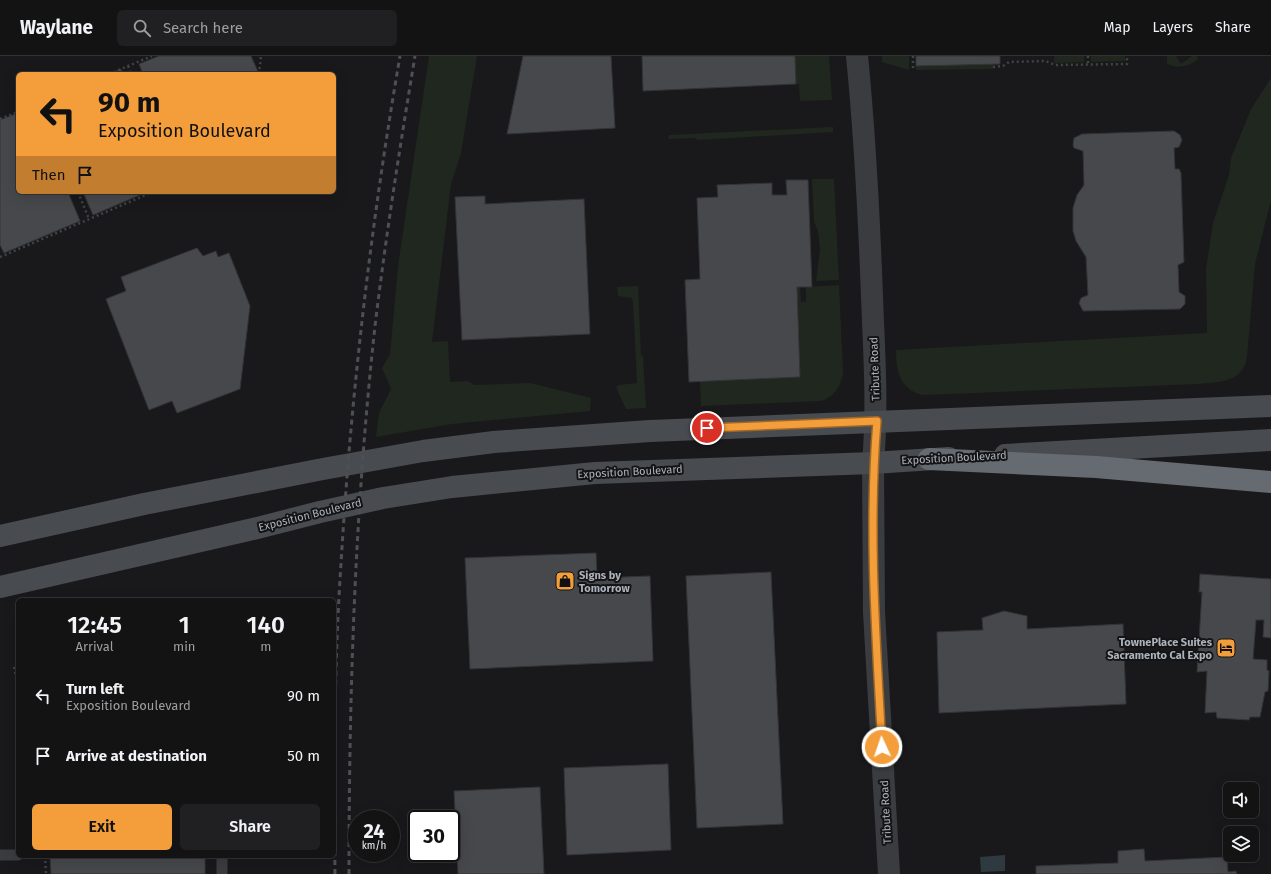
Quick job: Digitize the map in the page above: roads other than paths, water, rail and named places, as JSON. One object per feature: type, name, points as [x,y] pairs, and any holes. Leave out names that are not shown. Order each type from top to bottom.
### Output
[{"type":"highway","points":[[929,459],[1096,468],[1271,482]]},
{"type":"main road","points":[[0,536],[144,504],[423,451],[566,436],[877,421],[1271,406]]},
{"type":"main road","name":"Exposition Boulevard","points":[[0,587],[253,529],[327,510],[399,495],[452,487],[595,473],[873,463],[1271,440]]},
{"type":"street","name":"Tribute Road","points":[[857,56],[865,136],[877,421],[873,463],[874,612],[889,874]]},
{"type":"lane","points":[[0,855],[16,855]]},
{"type":"lane","points":[[222,858],[222,874]]},
{"type":"railway","points":[[336,680],[345,500],[356,373],[371,246],[400,56]]},
{"type":"railway","points":[[349,874],[350,737],[354,600],[362,463],[379,292],[415,56]]},
{"type":"railway","points":[[335,858],[335,874]]},
{"type":"place","name":"Signs by Tomorrow","points":[[565,581]]},
{"type":"place","name":"TownePlace Suites Sacramento Cal Expo","points":[[1226,648]]}]
